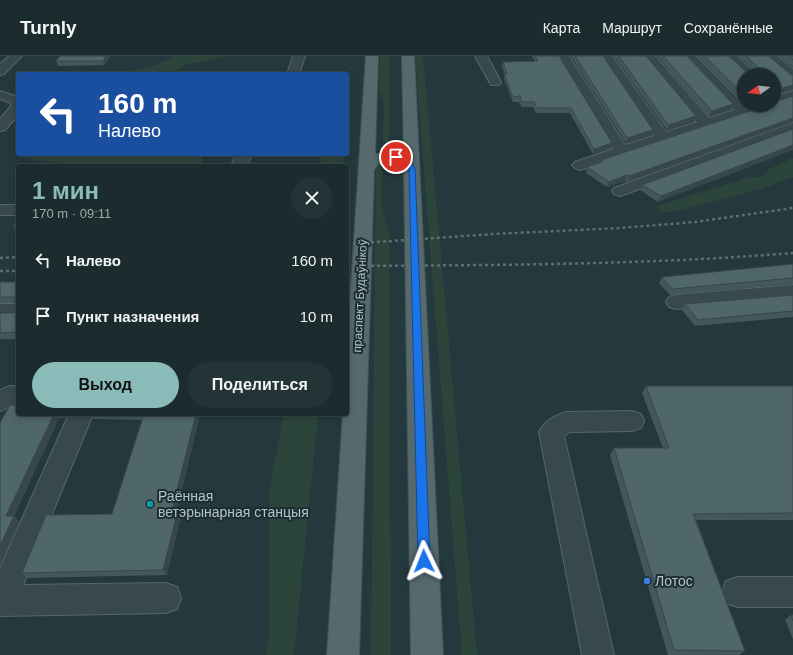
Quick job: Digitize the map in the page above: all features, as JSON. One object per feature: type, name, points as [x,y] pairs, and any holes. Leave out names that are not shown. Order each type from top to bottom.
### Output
[{"type":"main road","name":"праспект Будаўнікоў","points":[[343,655],[372,56]]},
{"type":"main road","points":[[408,56],[427,655]]},
{"type":"main road","points":[[368,137],[369,140],[376,145],[388,148],[406,144],[411,137]]},
{"type":"main road","points":[[366,169],[371,162],[389,157],[407,161],[412,168]]},
{"type":"lane","points":[[0,70],[16,56]]},
{"type":"lane","points":[[294,72],[299,56]]},
{"type":"lane","points":[[481,56],[495,82]]},
{"type":"lane","points":[[563,56],[621,152]]},
{"type":"lane","points":[[606,56],[663,138]]},
{"type":"lane","points":[[649,56],[706,124]]},
{"type":"lane","points":[[689,56],[737,114],[760,129]]},
{"type":"lane","points":[[730,56],[743,68]]},
{"type":"lane","points":[[770,56],[793,75]]},
{"type":"lane","points":[[0,95],[16,100]]},
{"type":"lane","points":[[781,98],[793,95]]},
{"type":"lane","points":[[0,127],[16,109]]},
{"type":"lane","points":[[580,165],[743,112]]},
{"type":"lane","points":[[620,191],[760,129],[793,127]]},
{"type":"lane","points":[[0,210],[16,210]]},
{"type":"lane","points":[[676,302],[793,292]]},
{"type":"lane","points":[[0,311],[16,311]]},
{"type":"lane","points":[[0,402],[10,395],[16,395]]},
{"type":"lane","points":[[80,416],[0,601],[166,598]]},
{"type":"lane","points":[[598,655],[551,432],[566,422],[632,421]]},
{"type":"lane","points":[[737,592],[793,592]]},
{"type":"green space","points":[[173,56],[230,56],[184,65],[177,70],[170,72],[119,72],[148,67],[166,61]]},
{"type":"green space","points":[[380,56],[389,56],[389,142],[383,142],[384,105],[379,88]]},
{"type":"green space","points":[[415,56],[423,56],[477,655],[462,655]]},
{"type":"green space","points":[[23,156],[202,156],[202,164],[69,164],[26,159]]},
{"type":"green space","points":[[322,156],[344,156],[342,164],[320,164]]},
{"type":"green space","points":[[793,158],[793,177],[764,188],[673,212],[659,211],[657,206],[749,177],[761,178],[769,169]]},
{"type":"green space","points":[[376,163],[382,163],[382,208],[389,233],[391,655],[371,655]]},
{"type":"green space","points":[[284,416],[318,416],[294,655],[266,655],[269,633],[269,491]]},
{"type":"building","points":[[60,56],[106,56],[103,61],[56,61]]},
{"type":"building","points":[[535,56],[559,56],[612,143],[594,149],[571,108],[537,108],[534,102],[522,102],[520,96],[513,97],[504,74],[507,74],[503,62],[538,61]]},
{"type":"building","points":[[575,56],[603,56],[653,130],[627,138]]},
{"type":"building","points":[[619,56],[646,56],[696,116],[668,125]]},
{"type":"building","points":[[663,56],[687,56],[733,104],[712,111]]},
{"type":"building","points":[[705,56],[729,56],[742,68],[737,68],[737,88]]},
{"type":"building","points":[[746,56],[769,56],[793,75],[793,85],[781,88],[781,68],[759,68]]},
{"type":"building","points":[[793,96],[793,118],[629,176],[627,175],[609,182],[587,167],[602,162],[601,160],[747,112],[781,112],[781,100]]},
{"type":"building","points":[[793,129],[793,145],[661,196],[642,185]]},
{"type":"building","points":[[793,264],[793,278],[672,289],[662,277]]},
{"type":"building","points":[[0,282],[16,282],[16,332],[0,333],[0,313],[15,313],[15,297],[0,297]]},
{"type":"building","points":[[793,295],[793,311],[698,320],[685,304]]},
{"type":"building","points":[[646,386],[793,386],[793,513],[693,514],[745,651],[674,650],[614,448],[669,448]]},
{"type":"building","points":[[10,405],[16,405],[16,416],[53,416],[6,516],[14,516],[0,546],[0,423]]},
{"type":"building","name":"Раённая ветэрынарная станцыя","points":[[143,416],[196,416],[172,510],[178,510],[163,570],[22,573],[46,515],[112,514]]},
{"type":"railway","points":[[349,244],[494,234],[620,228],[695,222],[793,208]]},
{"type":"railway","points":[[349,266],[514,265],[626,262],[793,253]]},
{"type":"railway","points":[[0,258],[16,257]]},
{"type":"railway","points":[[0,271],[16,271]]},
{"type":"place","name":"Раённая ветэрынарная станцыя","points":[[150,504]]},
{"type":"place","name":"Лотос","points":[[647,581]]},
{"type":"route","points":[[396,157],[407,161],[412,168],[424,561]]}]
